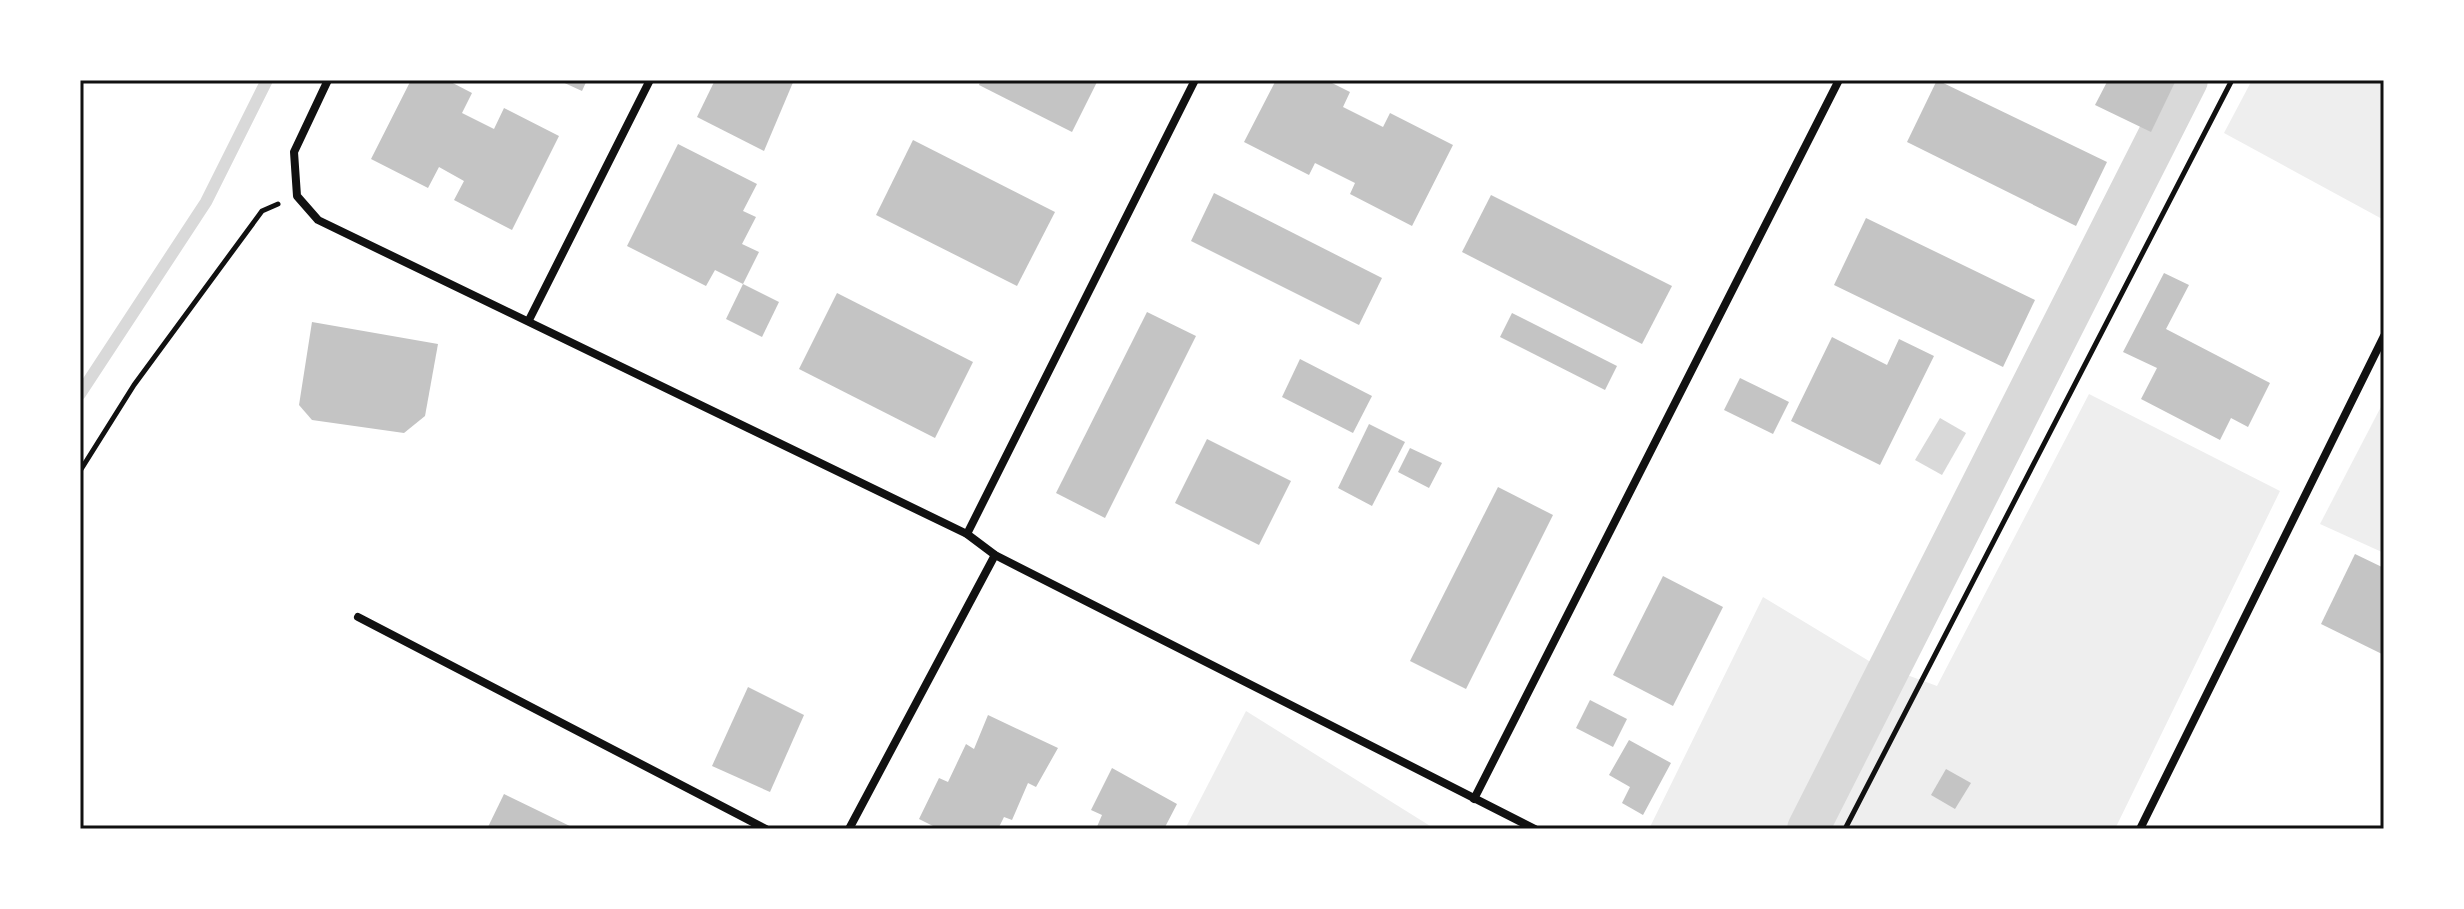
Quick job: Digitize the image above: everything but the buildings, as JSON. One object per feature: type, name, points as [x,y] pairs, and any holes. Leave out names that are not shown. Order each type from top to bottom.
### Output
[{"type":"street","points":[[328,80],[294,152],[297,196],[318,220],[967,534],[995,555],[1535,829]]},
{"type":"street","points":[[529,320],[650,80]]},
{"type":"street","points":[[967,534],[1195,80]]},
{"type":"street","points":[[1474,799],[1839,80]]},
{"type":"street","points":[[2140,829],[2384,336]]},
{"type":"street","points":[[849,829],[995,555]]},
{"type":"street","points":[[358,617],[766,829]]},
{"type":"path","points":[[1845,829],[2232,80]]},
{"type":"path","points":[[80,471],[134,385],[262,211],[297,196]]},
{"type":"shaded area","points":[[2252,80],[2384,80],[2384,220],[2224,133]]},
{"type":"shaded area","points":[[2089,394],[2280,491],[2115,829],[1649,829],[1763,597],[1869,661],[1937,686]]},
{"type":"shaded area","points":[[2384,401],[2384,553],[2320,524]]},
{"type":"shaded area","points":[[1940,418],[1966,433],[1942,475],[1915,460]]},
{"type":"shaded area","points":[[1246,711],[1435,829],[1185,829]]},
{"type":"waterway","points":[[80,394],[206,202],[267,80]]},
{"type":"waterway","points":[[1808,829],[2187,80]]}]
